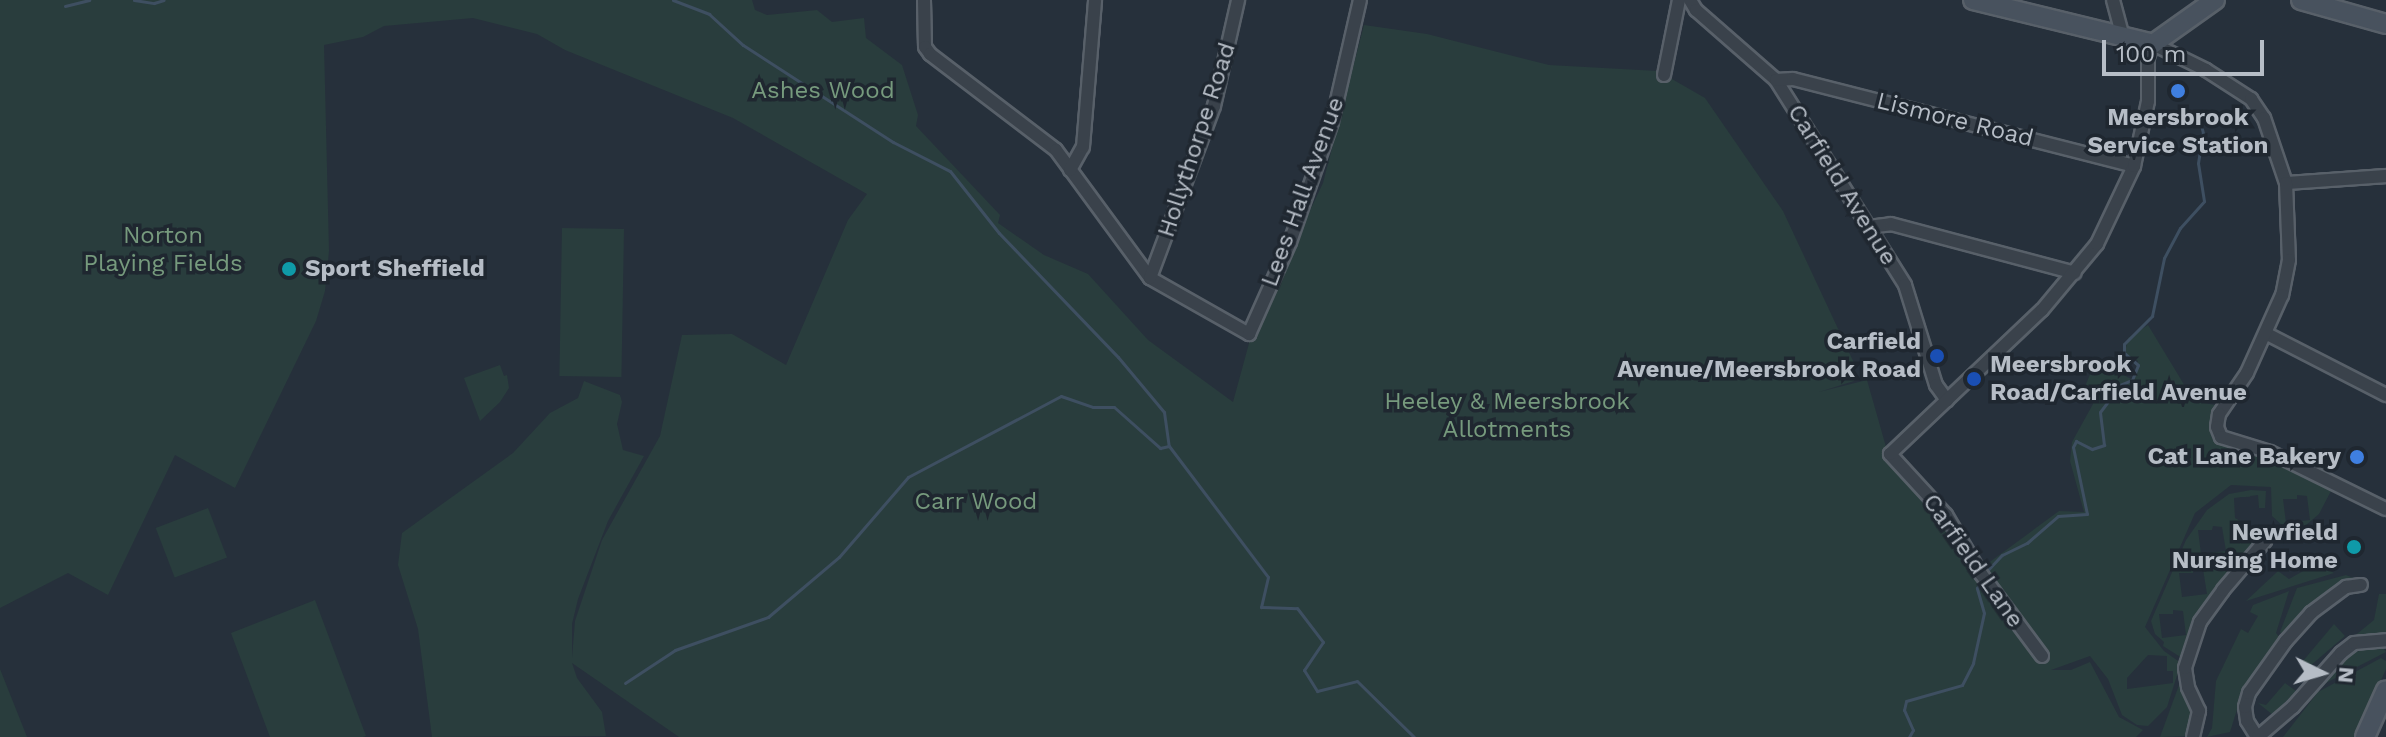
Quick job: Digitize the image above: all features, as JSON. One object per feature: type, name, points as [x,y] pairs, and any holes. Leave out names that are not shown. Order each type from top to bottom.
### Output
[{"type":"street","points":[[924,0],[925,47],[930,54],[1056,150],[1150,278]]},
{"type":"street","points":[[1070,170],[1083,147],[1095,0]]},
{"type":"street","name":"Hollythorpe Road","points":[[1150,278],[1214,106],[1238,0]]},
{"type":"street","name":"Lees Hall Avenue","points":[[1150,278],[1249,334],[1290,242],[1332,122],[1360,0]]},
{"type":"street","points":[[1664,75],[1679,0]]},
{"type":"street","name":"Carfield Avenue","points":[[1690,0],[1696,10],[1776,80],[1905,285],[1936,385],[1947,400]]},
{"type":"street","points":[[1973,0],[2153,44],[2206,70],[2251,99],[2264,118],[2286,183],[2289,260],[2282,295],[2267,334],[2219,414],[2217,427],[2221,437],[2270,452],[2386,509]]},
{"type":"street","points":[[2113,0],[2123,37]]},
{"type":"street","points":[[1947,400],[1993,359],[2075,273],[2110,222],[2134,166],[2148,101],[2148,57],[2153,44],[2215,0]]},
{"type":"street","points":[[2301,0],[2386,24]]},
{"type":"street","name":"Lismore Road","points":[[1776,80],[1793,79],[2134,166]]},
{"type":"street","points":[[2286,183],[2386,176]]},
{"type":"street","points":[[1868,227],[1891,224],[2075,273]]},
{"type":"street","points":[[2267,334],[2386,395]]},
{"type":"street","name":"Carfield Lane","points":[[1947,400],[1890,454],[1946,515],[1983,578],[2042,656]]},
{"type":"street","points":[[2193,737],[2199,711],[2188,687],[2185,668],[2200,622],[2265,541]]},
{"type":"street","points":[[2361,585],[2346,587],[2311,613],[2286,641],[2249,693],[2245,707],[2247,721],[2258,737],[2293,707],[2341,653],[2354,643],[2386,640]]},
{"type":"street","points":[[2365,737],[2386,690]]},
{"type":"green space","points":[[0,0],[752,0],[755,10],[767,15],[817,10],[832,22],[864,18],[866,38],[902,65],[918,115],[916,126],[1000,215],[998,223],[1044,255],[1088,274],[1148,340],[1233,402],[1251,336],[1323,183],[1364,25],[1427,34],[1549,65],[1658,71],[1705,98],[1783,211],[1855,365],[1854,381],[1819,392],[1867,380],[1888,454],[1945,527],[1972,575],[2059,511],[2084,512],[2070,461],[2072,442],[2093,404],[2086,384],[2096,360],[2133,380],[2138,361],[2125,353],[2128,338],[2148,325],[2194,401],[2220,406],[2219,439],[2257,449],[2332,489],[2319,514],[2298,532],[2283,526],[2272,516],[2271,487],[2231,485],[2195,513],[2145,627],[2164,651],[2181,663],[2167,707],[2148,726],[2137,725],[2122,715],[2108,679],[2090,656],[2051,670],[2071,670],[2090,662],[2119,717],[2143,730],[2136,737],[679,737],[572,663],[577,678],[602,712],[606,736],[432,737],[418,629],[398,565],[402,533],[513,453],[550,413],[578,398],[584,381],[620,395],[622,402],[617,424],[623,450],[644,456],[608,521],[578,599],[572,624],[572,658],[575,621],[602,540],[660,436],[682,335],[732,334],[786,365],[848,220],[867,194],[733,118],[565,50],[537,34],[473,18],[384,26],[363,37],[324,45],[329,251],[325,291],[316,321],[235,488],[175,455],[108,595],[68,573],[0,608]],"holes":[[[2297,495],[2307,496],[2310,520],[2286,523],[2283,499],[2297,499]],[[2148,655],[2167,656],[2167,671],[2173,671],[2173,683],[2127,689],[2127,678]]]},
{"type":"green space","points":[[562,228],[624,229],[621,377],[559,376]]},
{"type":"green space","points":[[500,365],[504,376],[507,375],[509,388],[500,402],[480,421],[464,378]]},
{"type":"green space","points":[[2266,491],[2265,508],[2259,508],[2258,495],[2234,498],[2235,518],[2265,535],[2230,572],[2199,616],[2182,658],[2163,646],[2164,642],[2155,634],[2151,621],[2186,540],[2207,510],[2229,494]],"holes":[[[2213,526],[2222,527],[2226,551],[2201,554],[2198,530],[2212,530]],[[2193,569],[2203,569],[2207,594],[2182,597],[2179,573],[2193,573]],[[2173,610],[2183,611],[2186,635],[2162,638],[2159,614],[2173,614]]]},
{"type":"green space","points":[[208,508],[227,557],[175,578],[156,528]]},
{"type":"green space","points":[[2297,553],[2334,573],[2246,601],[2278,571],[2289,579],[2305,570],[2292,558]]},
{"type":"green space","points":[[2346,575],[2363,582],[2284,636],[2280,632],[2297,588]]},
{"type":"green space","points":[[2289,591],[2276,633],[2281,639],[2247,688],[2244,687],[2230,732],[2207,737],[2212,728],[2216,681],[2241,629],[2248,633],[2258,616],[2250,612],[2253,605]]},
{"type":"green space","points":[[2379,594],[2386,594],[2386,636],[2352,638],[2374,620]]},
{"type":"green space","points":[[315,600],[366,736],[270,737],[231,633]]},
{"type":"green space","points":[[2334,624],[2345,636],[2310,666],[2303,661]]},
{"type":"green space","points":[[2369,648],[2384,649],[2386,652],[2320,686],[2349,654]]},
{"type":"green space","points":[[2381,658],[2386,661],[2386,669],[2356,737],[2283,737],[2318,692]]},
{"type":"green space","points":[[0,669],[27,737],[0,737]]},
{"type":"green space","points":[[2182,677],[2196,707],[2190,736],[2160,737]]},
{"type":"green space","points":[[2285,683],[2296,691],[2273,715],[2258,703],[2266,705]]},
{"type":"waterway","points":[[65,6],[89,0]]},
{"type":"waterway","points":[[134,0],[154,3],[164,0]]},
{"type":"waterway","points":[[673,0],[709,14],[743,45],[893,142],[950,171],[999,233],[1118,357],[1164,412],[1169,446],[1268,577],[1261,607],[1297,608],[1323,642],[1304,670],[1317,691],[1357,681],[1414,737]]},
{"type":"waterway","points":[[1985,573],[2002,555],[2027,543],[2058,516],[2087,514],[2073,447],[2076,441],[2092,449],[2104,445],[2100,412],[2120,385],[2132,380],[2138,365],[2124,353],[2124,344],[2152,316],[2164,258],[2180,228],[2204,201],[2198,163],[2203,133],[2199,117]]},
{"type":"waterway","points":[[625,683],[675,650],[768,617],[839,557],[908,477],[1061,396],[1093,407],[1114,407],[1160,448],[1169,446]]},
{"type":"waterway","points":[[1909,737],[1913,730],[1904,710],[1906,701],[1962,685],[1973,663],[1984,613],[1977,588],[1982,580]]},
{"type":"place","name":"Meersbrook Service Station","points":[[2178,91]]},
{"type":"place","name":"Sport Sheffield","points":[[289,269]]},
{"type":"place","name":"Carfield Avenue/Meersbrook Road","points":[[1937,356]]},
{"type":"place","name":"Meersbrook Road/Carfield Avenue","points":[[1974,379]]},
{"type":"place","name":"Cat Lane Bakery","points":[[2357,457]]},
{"type":"place","name":"Newfield Nursing Home","points":[[2354,547]]},
{"type":"park label","name":"Ashes Wood","points":[[823,91]]},
{"type":"park label","name":"Norton Playing Fields","points":[[163,250]]},
{"type":"park label","name":"Heeley & Meersbrook Allotments","points":[[1507,416]]},
{"type":"park label","name":"Carr Wood","points":[[976,502]]}]
